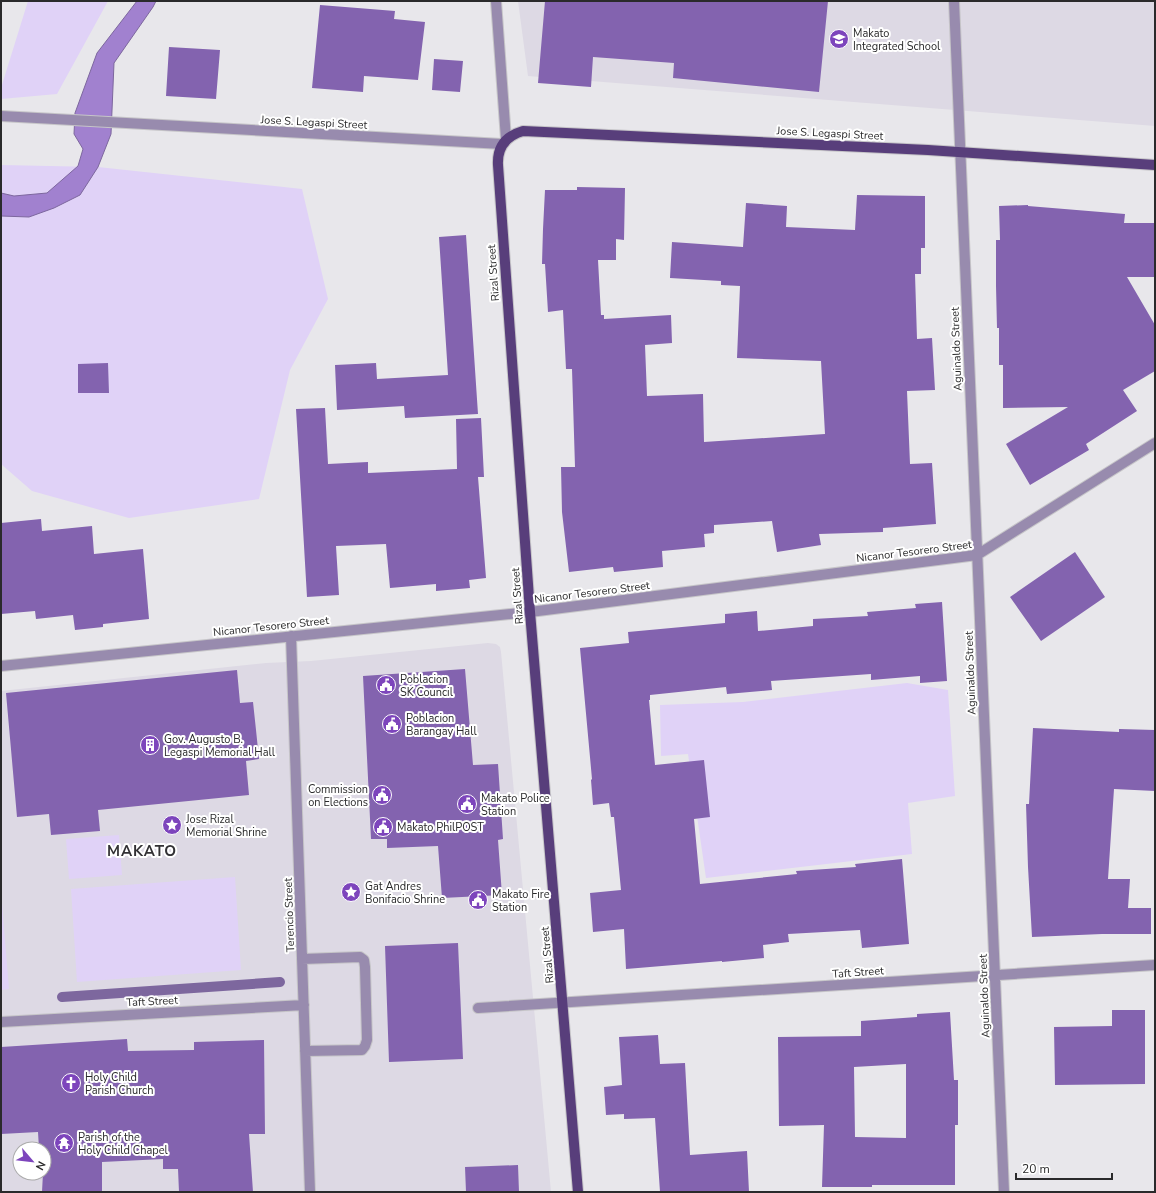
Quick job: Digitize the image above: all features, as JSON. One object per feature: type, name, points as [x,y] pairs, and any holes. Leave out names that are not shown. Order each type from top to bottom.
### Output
[{"type":"main road","name":"Jose S. Legaspi Street","points":[[504,142],[511,135],[523,131],[960,152],[1155,165]]},
{"type":"main road","name":"Rizal Street","points":[[504,142],[498,154],[497,161],[530,612],[578,1192]]},
{"type":"street","name":"Rizal Street","points":[[496,1],[504,142]]},
{"type":"street","name":"Aguinaldo Street","points":[[954,1],[1004,1192]]},
{"type":"street","name":"Jose S. Legaspi Street","points":[[1,116],[504,142]]},
{"type":"street","name":"Nicanor Tesorero Street","points":[[1,666],[530,612],[977,555],[1155,444]]},
{"type":"street","name":"Terencio Street","points":[[291,636],[310,1192]]},
{"type":"street","points":[[302,959],[360,957],[364,960],[365,967],[367,1040],[364,1048],[362,1050],[305,1051]]},
{"type":"street","name":"Taft Street","points":[[478,1008],[1155,966]]},
{"type":"street","name":"Taft Street","points":[[1,1022],[304,1005]]},
{"type":"shaded area","points":[[28,1],[108,1],[57,94],[1,99],[1,88]]},
{"type":"shaded area","points":[[137,1],[156,1],[114,63],[111,134],[98,167],[80,195],[54,208],[29,217],[1,216],[1,193],[14,196],[47,193],[78,166],[83,149],[74,134],[75,113],[97,53]]},
{"type":"shaded area","name":"Makato Integrated School","points":[[518,1],[1155,1],[1155,126],[528,76]]},
{"type":"shaded area","points":[[1,165],[98,167],[302,189],[328,299],[290,370],[259,499],[129,518],[32,491],[1,464]]},
{"type":"shaded area","points":[[488,643],[496,644],[500,647],[551,1192],[1,1192],[1,691],[266,663],[311,661]]},
{"type":"shaded area","points":[[907,683],[948,690],[955,796],[908,803],[912,854],[706,878],[688,754],[661,756],[660,705],[743,702]]},
{"type":"shaded area","points":[[119,835],[122,875],[69,879],[66,839]]},
{"type":"shaded area","points":[[235,877],[241,970],[77,982],[71,889]]},
{"type":"shaded area","points":[[1,891],[9,989],[1,990]]},
{"type":"building","points":[[545,1],[828,1],[819,92],[673,78],[674,63],[593,57],[591,87],[538,83]]},
{"type":"building","points":[[320,5],[395,11],[394,19],[425,22],[418,80],[364,76],[363,92],[312,88]]},
{"type":"building","points":[[169,47],[220,50],[216,99],[166,96]]},
{"type":"building","points":[[434,59],[463,61],[460,92],[432,90]]},
{"type":"building","points":[[577,187],[625,188],[624,240],[616,239],[616,260],[598,260],[601,315],[604,315],[604,319],[671,315],[672,343],[645,345],[647,396],[703,394],[704,442],[825,434],[821,361],[737,358],[740,286],[721,285],[721,281],[670,278],[672,242],[743,247],[746,203],[787,206],[786,227],[855,230],[857,195],[925,196],[925,248],[921,248],[921,274],[915,274],[917,339],[932,338],[935,390],[907,391],[910,464],[932,463],[936,524],[883,528],[883,532],[819,534],[821,545],[777,552],[772,521],[714,525],[714,533],[704,534],[705,547],[662,551],[663,567],[614,572],[613,567],[569,572],[562,512],[561,467],[575,467],[572,369],[566,369],[563,310],[548,312],[545,264],[542,264],[545,190],[577,190]]},
{"type":"building","points":[[1028,205],[1125,214],[1124,223],[1155,223],[1155,277],[1127,277],[1155,325],[1155,371],[1123,390],[1137,411],[1086,444],[1089,450],[1030,485],[1006,444],[1068,407],[1003,408],[1003,365],[999,365],[999,328],[997,328],[996,286],[996,240],[1000,240],[999,206]]},
{"type":"building","points":[[466,235],[478,414],[405,418],[404,406],[337,410],[335,365],[376,363],[377,379],[448,375],[439,237]]},
{"type":"building","points":[[108,363],[109,393],[78,393],[78,364]]},
{"type":"building","points":[[325,408],[328,464],[368,462],[368,473],[457,469],[456,419],[481,418],[484,477],[478,477],[486,578],[469,580],[470,588],[436,591],[436,584],[390,588],[386,544],[336,546],[339,595],[307,597],[296,409]]},
{"type":"building","points":[[41,519],[42,531],[92,526],[94,554],[143,549],[149,619],[103,624],[103,627],[75,630],[73,615],[36,619],[35,611],[1,614],[1,523]]},
{"type":"building","points":[[1075,552],[1105,597],[1041,641],[1010,597]]},
{"type":"building","points":[[942,602],[947,681],[920,683],[920,676],[871,680],[871,674],[771,681],[772,690],[727,694],[726,687],[650,695],[649,700],[655,765],[704,760],[710,817],[694,819],[700,884],[797,874],[796,871],[856,867],[855,864],[902,859],[909,944],[862,948],[860,930],[788,934],[789,942],[763,945],[764,958],[626,969],[624,929],[593,932],[590,893],[621,890],[614,817],[611,817],[609,803],[593,805],[580,648],[629,643],[628,632],[725,623],[725,614],[757,611],[758,631],[813,626],[813,619],[868,616],[867,612],[916,608],[915,604]]},
{"type":"building","points":[[465,669],[473,765],[498,764],[503,839],[498,840],[502,895],[442,898],[438,846],[387,848],[387,839],[371,839],[363,676]]},
{"type":"building","name":"Gov. Augusto B. Legaspi Memorial Hall","points":[[237,670],[240,703],[253,702],[259,759],[246,761],[249,795],[98,810],[100,831],[51,835],[49,814],[17,817],[6,693]]},
{"type":"building","points":[[1033,728],[1119,732],[1119,729],[1155,730],[1155,791],[1114,789],[1108,879],[1130,879],[1128,908],[1151,908],[1151,934],[1102,934],[1032,937],[1026,804],[1029,804]]},
{"type":"building","points":[[458,943],[463,1059],[389,1062],[385,946]]},
{"type":"building","points":[[1112,1010],[1145,1010],[1145,1084],[1055,1085],[1054,1027],[1112,1026]]},
{"type":"building","points":[[950,1012],[954,1080],[958,1080],[958,1125],[955,1125],[955,1185],[872,1185],[872,1187],[822,1187],[824,1125],[779,1126],[778,1037],[861,1036],[861,1021],[917,1017],[917,1014]],"holes":[[[906,1064],[906,1138],[855,1137],[854,1067]]]},
{"type":"building","points":[[658,1035],[660,1064],[685,1063],[690,1155],[747,1151],[749,1192],[660,1192],[655,1118],[624,1119],[624,1114],[606,1115],[604,1087],[622,1085],[619,1037]]},
{"type":"building","points":[[127,1039],[128,1051],[194,1050],[194,1042],[264,1040],[265,1134],[249,1134],[253,1192],[179,1192],[178,1169],[163,1169],[163,1159],[102,1162],[102,1192],[42,1192],[43,1181],[52,1181],[52,1141],[39,1141],[38,1132],[1,1134],[1,1047]]},
{"type":"building","points":[[518,1165],[519,1192],[466,1192],[465,1167]]},
{"type":"waterway","points":[[62,997],[280,982]]},
{"type":"place","name":"Makato Integrated School","points":[[839,39]]},
{"type":"place","name":"Poblacion SK Council","points":[[386,685]]},
{"type":"place","name":"Poblacion Barangay Hall","points":[[392,724]]},
{"type":"place","name":"Gov. Augusto B. Legaspi Memorial Hall","points":[[150,745]]},
{"type":"place","name":"Commission on Elections","points":[[382,795]]},
{"type":"place","name":"Makato Police Station","points":[[467,804]]},
{"type":"place","name":"Jose Rizal Memorial Shrine","points":[[172,825]]},
{"type":"place","name":"Makato PhilPOST","points":[[383,827]]},
{"type":"place","name":"Gat Andres Bonifacio Shrine","points":[[351,892]]},
{"type":"place","name":"Makato Fire Station","points":[[478,900]]},
{"type":"place","name":"Holy Child Parish Church","points":[[71,1083]]},
{"type":"place","name":"Parish of the Holy Child Chapel","points":[[64,1143]]},
{"type":"district","name":"MAKATO","points":[[142,851]]}]
